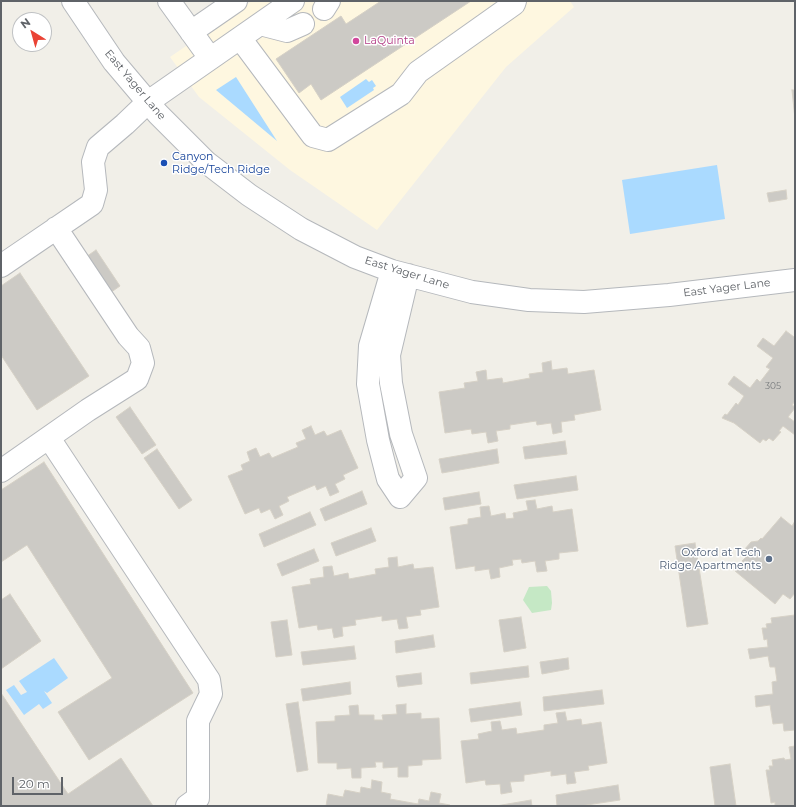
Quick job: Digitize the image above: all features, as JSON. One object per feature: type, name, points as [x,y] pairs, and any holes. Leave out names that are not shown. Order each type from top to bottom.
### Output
[{"type":"street","points":[[61,1],[78,8]]},
{"type":"street","points":[[169,1],[210,58]]},
{"type":"street","points":[[191,32],[236,1]]},
{"type":"street","points":[[1,266],[92,204],[96,190],[93,162],[98,147],[148,102],[293,1]]},
{"type":"street","points":[[240,38],[313,136],[328,140],[401,94],[418,72],[514,4],[515,1]]},
{"type":"street","name":"East Yager Lane","points":[[78,8],[114,62],[158,114],[206,162],[248,195],[308,232],[355,257],[400,273],[472,292],[529,300],[584,302],[669,295],[795,280]]},
{"type":"street","points":[[260,24],[286,31],[303,24]]},
{"type":"street","points":[[1,471],[88,410],[137,378],[142,363],[139,348],[128,336],[56,228]]},
{"type":"street","points":[[400,273],[389,354],[391,383],[401,434],[416,478],[400,497],[388,479],[378,440],[368,384],[370,346],[400,273]]},
{"type":"street","points":[[49,438],[209,680],[211,694],[198,721],[198,798],[186,806]]},
{"type":"shaded area","points":[[252,1],[570,1],[574,7],[506,67],[377,230],[290,170],[199,97],[170,57]]},
{"type":"green space","points":[[547,586],[551,591],[551,610],[532,613],[523,600],[529,587]]},
{"type":"water","points":[[236,77],[277,141],[216,90]]},
{"type":"water","points":[[366,79],[369,82],[372,80],[376,86],[373,88],[374,90],[347,108],[340,97]]},
{"type":"water","points":[[717,165],[725,219],[630,234],[622,180]]},
{"type":"water","points":[[54,658],[68,678],[47,693],[44,691],[52,703],[43,709],[39,704],[24,715],[6,690],[14,685],[21,695],[27,692],[19,681]]},
{"type":"building","name":"LaQuinta","points":[[381,1],[471,1],[321,100],[311,84],[299,93],[276,59],[341,16],[346,24]]},
{"type":"building","points":[[792,90],[795,90],[795,119]]},
{"type":"building","points":[[786,190],[787,199],[769,202],[767,193]]},
{"type":"building","points":[[96,250],[120,286],[107,295],[83,259]]},
{"type":"building","points":[[20,273],[89,376],[37,410],[1,355],[1,286]]},
{"type":"building","points":[[786,331],[794,337],[795,336],[795,401],[792,405],[795,408],[788,417],[795,422],[795,435],[783,426],[779,431],[781,432],[773,441],[769,438],[766,441],[763,439],[760,443],[734,423],[722,418],[725,414],[727,415],[736,403],[738,405],[744,396],[728,384],[734,376],[750,388],[757,379],[760,382],[770,369],[766,367],[773,358],[757,346],[763,338],[774,346]]},
{"type":"building","points":[[551,361],[552,370],[567,368],[568,374],[594,370],[601,410],[574,415],[575,420],[561,422],[562,432],[553,434],[551,423],[537,425],[536,421],[510,425],[510,429],[496,431],[498,441],[488,443],[486,432],[472,434],[471,429],[445,433],[439,392],[465,388],[464,383],[478,381],[476,372],[486,370],[487,380],[502,378],[503,383],[530,378],[529,374],[543,372],[542,363]]},
{"type":"building","points":[[130,407],[156,445],[142,454],[116,417]]},
{"type":"building","points":[[311,426],[315,435],[324,431],[327,436],[341,430],[358,468],[343,475],[345,479],[335,484],[339,492],[330,496],[326,486],[317,490],[315,485],[287,497],[289,501],[279,506],[283,515],[275,519],[270,509],[261,513],[259,508],[245,514],[228,476],[243,470],[241,465],[250,461],[247,452],[256,448],[260,457],[269,453],[272,458],[298,447],[296,443],[306,439],[302,430]]},
{"type":"building","points":[[565,441],[567,454],[525,459],[523,447]]},
{"type":"building","points":[[157,449],[192,500],[179,509],[144,458]]},
{"type":"building","points":[[497,449],[499,463],[442,473],[439,459]]},
{"type":"building","points":[[44,462],[193,693],[89,760],[58,712],[112,678],[27,545],[1,562],[1,490]]},
{"type":"building","points":[[576,476],[578,490],[517,499],[514,485]]},
{"type":"building","points":[[362,491],[367,504],[325,521],[320,509]]},
{"type":"building","points":[[479,492],[481,504],[445,510],[443,498]]},
{"type":"building","points":[[535,500],[537,509],[552,506],[553,512],[572,509],[578,551],[559,553],[559,559],[545,561],[547,571],[537,572],[535,561],[522,563],[521,559],[512,560],[513,565],[499,568],[500,577],[491,579],[489,569],[475,571],[475,566],[456,569],[450,527],[468,524],[468,519],[481,517],[480,507],[489,506],[491,516],[505,513],[506,519],[514,518],[513,513],[528,510],[526,501]]},
{"type":"building","points":[[310,512],[316,525],[264,547],[259,534]]},
{"type":"building","name":"Oxford at Tech Ridge Apartments","points":[[781,517],[792,526],[795,521],[795,593],[790,599],[783,594],[775,604],[735,571],[746,557],[744,550],[751,542],[758,541],[761,538],[762,539]]},
{"type":"building","points":[[371,528],[376,541],[336,556],[331,543]]},
{"type":"building","points":[[695,543],[708,624],[687,627],[675,546]]},
{"type":"building","points":[[314,549],[319,561],[282,576],[277,564]]},
{"type":"building","points":[[397,557],[398,567],[413,564],[414,569],[433,567],[439,607],[420,610],[421,615],[406,617],[408,628],[399,629],[397,619],[382,621],[382,616],[355,620],[356,625],[342,627],[343,636],[334,638],[332,628],[318,630],[317,625],[299,628],[292,587],[311,584],[310,579],[324,577],[323,567],[332,566],[334,576],[348,573],[349,579],[376,574],[375,569],[389,567],[388,558]]},
{"type":"building","points":[[10,594],[41,641],[1,669],[1,600]]},
{"type":"building","points":[[795,615],[795,730],[784,731],[783,723],[773,724],[770,705],[756,707],[755,696],[773,694],[772,682],[777,681],[775,667],[770,667],[768,656],[750,659],[748,649],[768,647],[767,639],[764,640],[762,628],[767,628],[766,624],[772,623],[771,618]]},
{"type":"building","points":[[521,617],[526,648],[504,652],[499,620]]},
{"type":"building","points":[[287,620],[292,655],[276,657],[271,622]]},
{"type":"building","points":[[433,635],[435,647],[396,653],[395,641]]},
{"type":"building","points":[[354,646],[356,659],[303,665],[301,652]]},
{"type":"building","points":[[568,658],[569,669],[542,674],[540,662]]},
{"type":"building","points":[[528,666],[529,677],[471,684],[470,673]]},
{"type":"building","points":[[421,673],[422,684],[398,687],[396,676]]},
{"type":"building","points":[[350,682],[351,694],[303,701],[301,689]]},
{"type":"building","points":[[602,690],[604,704],[544,711],[543,697]]},
{"type":"building","points":[[1,693],[68,794],[121,758],[153,806],[2,806]]},
{"type":"building","points":[[298,702],[308,770],[297,772],[286,704]]},
{"type":"building","points":[[520,702],[522,715],[471,722],[469,709]]},
{"type":"building","points":[[406,704],[406,714],[421,713],[421,719],[439,718],[441,759],[422,760],[422,765],[408,766],[408,777],[398,777],[398,767],[383,768],[383,762],[375,762],[376,767],[361,768],[361,778],[352,778],[351,768],[337,769],[337,763],[318,763],[316,722],[335,721],[335,716],[350,715],[349,706],[358,705],[359,715],[374,715],[374,720],[383,720],[382,715],[397,714],[396,705]]},
{"type":"building","points":[[565,712],[567,721],[581,719],[582,725],[601,722],[607,763],[588,766],[589,770],[574,772],[576,783],[567,784],[566,774],[551,776],[551,771],[524,775],[524,781],[510,782],[512,792],[501,794],[500,784],[486,785],[485,780],[466,783],[461,741],[479,739],[478,734],[492,731],[491,722],[500,721],[502,730],[516,728],[517,734],[544,730],[544,725],[558,723],[556,713]]},
{"type":"building","points":[[795,746],[795,806],[775,806],[775,802],[771,803],[766,770],[770,770],[769,766],[773,766],[772,760],[784,758],[785,760],[791,759],[789,747]]},
{"type":"building","points":[[730,764],[736,806],[715,806],[710,767]]},
{"type":"building","points":[[372,780],[382,782],[381,792],[391,794],[390,799],[418,804],[419,799],[429,801],[431,792],[441,794],[439,803],[450,806],[326,806],[328,794],[343,797],[345,790],[360,793],[361,787],[371,789]]},
{"type":"building","points":[[618,785],[620,800],[580,806],[557,806],[556,795]]},
{"type":"building","points":[[531,800],[532,806],[496,806]]},
{"type":"place","name":"LaQuinta","points":[[356,41]]},
{"type":"place","name":"Canyon Ridge/Tech Ridge","points":[[164,163]]},
{"type":"place","name":"Oxford at Tech Ridge Apartments","points":[[769,559]]}]
